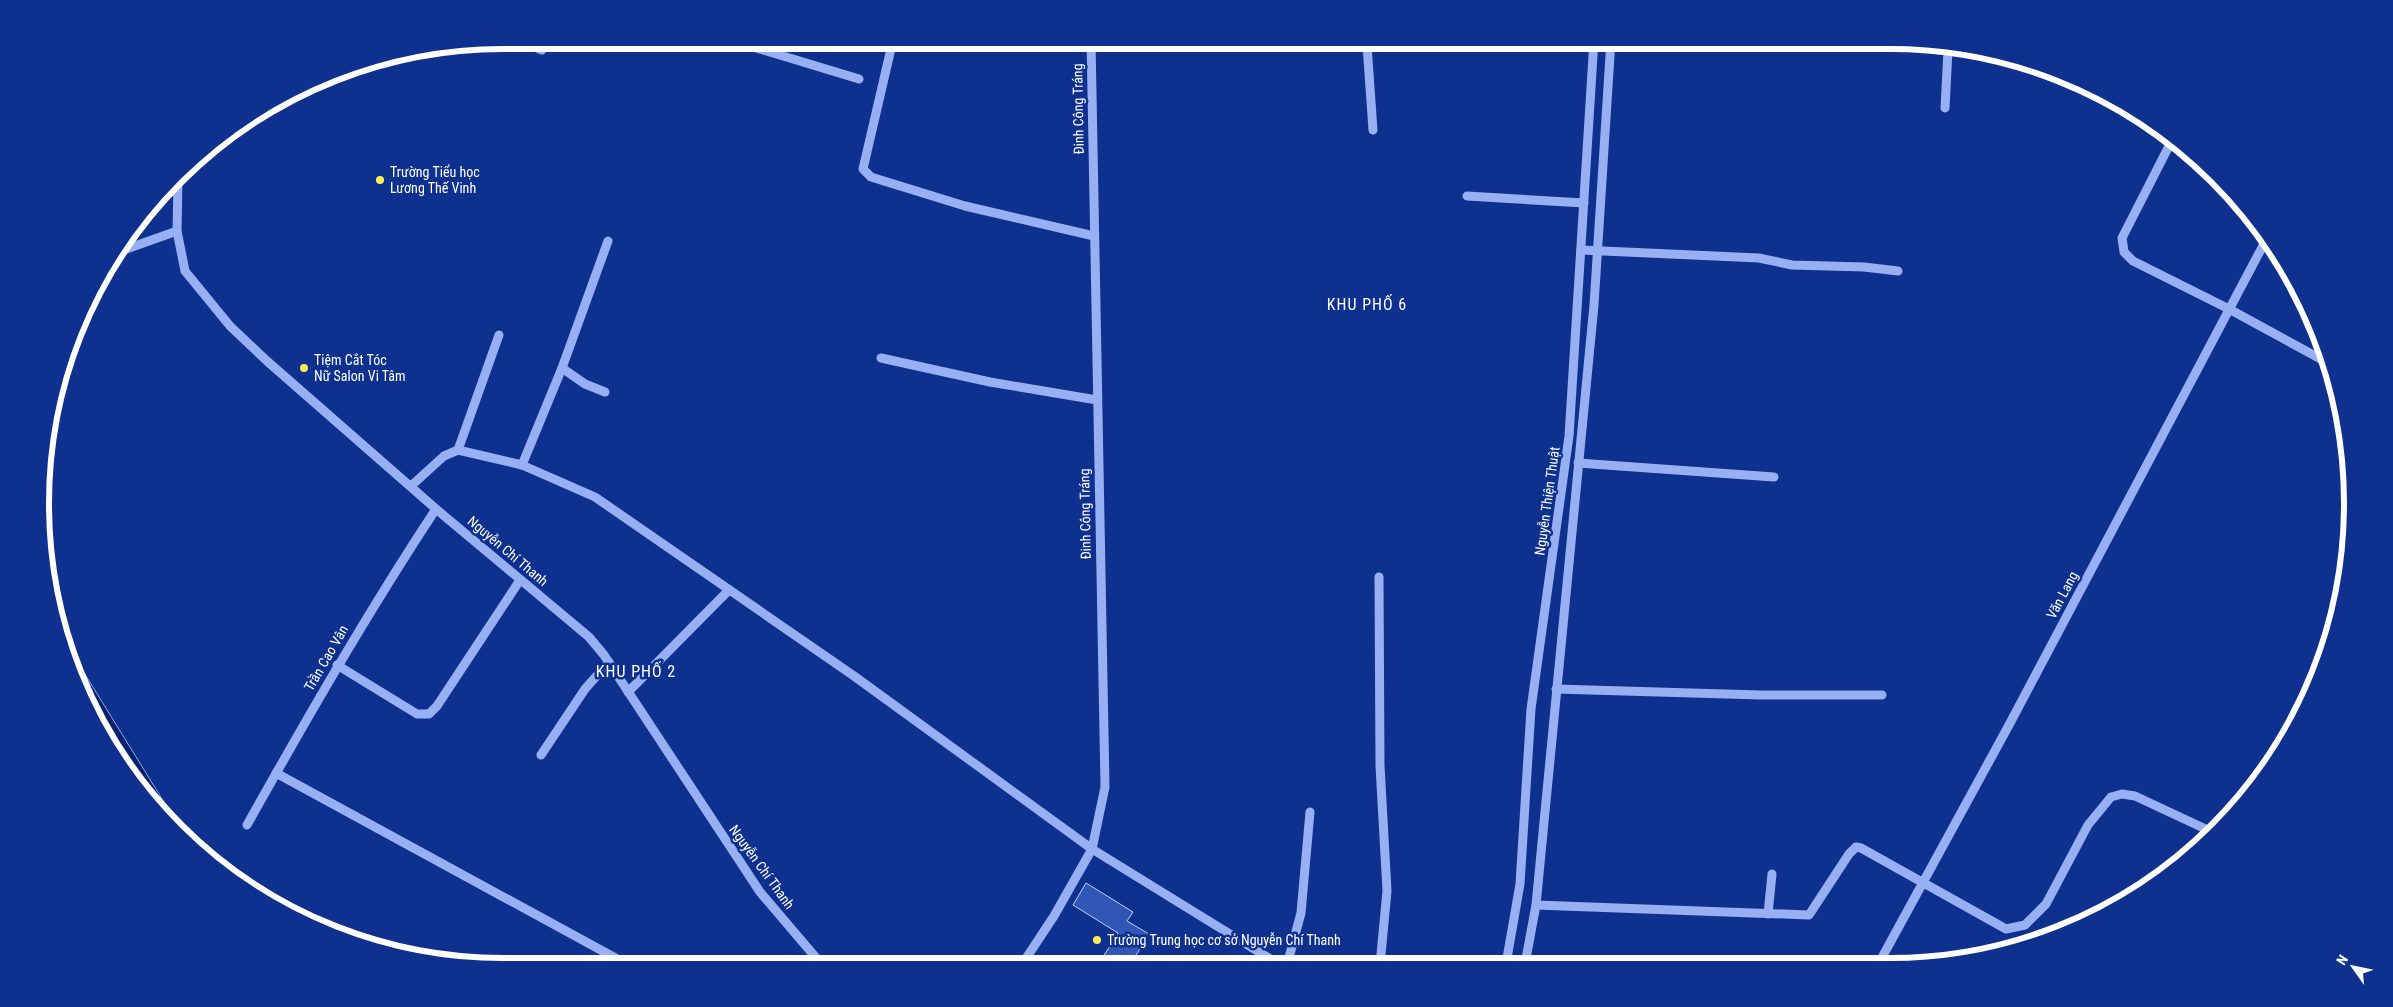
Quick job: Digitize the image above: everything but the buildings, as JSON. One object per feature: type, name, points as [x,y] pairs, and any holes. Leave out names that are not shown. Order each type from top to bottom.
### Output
[{"type":"street","points":[[760,49],[859,79]]},
{"type":"street","points":[[891,49],[863,169],[870,176],[965,206],[1094,236]]},
{"type":"street","name":"Đinh Công Tráng","points":[[1026,958],[1054,916],[1092,849],[1104,787],[1091,49]]},
{"type":"street","points":[[1367,49],[1373,130]]},
{"type":"street","name":"Nguyễn Thiện Thuật","points":[[1507,958],[1520,884],[1531,709],[1569,436],[1593,49]]},
{"type":"street","name":"Nguyễn Thiện Thuật","points":[[1526,958],[1536,905],[1598,251],[1610,49]]},
{"type":"street","points":[[1945,108],[1948,53]]},
{"type":"street","points":[[2169,146],[2122,238],[2124,252],[2133,261],[2229,309],[2321,359]]},
{"type":"street","name":"Nguyễn Chí Thanh","points":[[178,187],[176,230],[185,271],[230,326],[266,361],[436,509],[589,637],[609,662],[760,892],[816,958]]},
{"type":"street","points":[[1467,196],[1584,203]]},
{"type":"street","points":[[127,249],[176,230]]},
{"type":"street","points":[[522,465],[562,368],[608,240]]},
{"type":"street","name":"Văn Lang","points":[[1882,958],[2009,725],[2263,245]]},
{"type":"street","points":[[1581,250],[1759,258],[1792,266],[1864,267],[1898,271]]},
{"type":"street","points":[[458,450],[499,335]]},
{"type":"street","points":[[881,358],[990,382],[1096,400]]},
{"type":"street","points":[[562,368],[584,384],[605,392]]},
{"type":"street","points":[[411,486],[444,456],[458,450],[522,465],[595,497],[854,676],[1092,849],[1269,958]]},
{"type":"street","points":[[1578,463],[1774,477]]},
{"type":"street","name":"Trần Cao Vân","points":[[247,825],[383,589],[436,509]]},
{"type":"street","points":[[1554,548],[1570,550]]},
{"type":"street","points":[[1379,578],[1380,766],[1387,891],[1381,958]]},
{"type":"street","points":[[338,665],[418,714],[429,714],[437,706],[520,580]]},
{"type":"street","points":[[628,692],[729,590]]},
{"type":"street","points":[[540,755],[585,689],[609,662]]},
{"type":"street","points":[[1556,689],[1760,695],[1882,695]]},
{"type":"street","points":[[276,774],[615,958]]},
{"type":"street","points":[[1536,905],[1809,915],[1849,854],[1856,847],[1861,848],[2006,929],[2025,925],[2046,904],[2088,826],[2111,797],[2122,794],[2135,796],[2206,829]]},
{"type":"street","points":[[1289,958],[1301,913],[1310,812]]},
{"type":"street","points":[[1768,914],[1772,874]]},
{"type":"shaded area","points":[[77,661],[167,807],[181,824],[143,780],[125,756],[96,705]]},
{"type":"place","name":"Trường Tiểu học Lương Thế Vinh","points":[[380,180]]},
{"type":"place","name":"Tiệm Cắt Tóc Nữ Salon Vi Tâm","points":[[304,368]]},
{"type":"place","name":"Trường Trung học cơ sở Nguyễn Chí Thanh","points":[[1097,940]]},
{"type":"district","name":"KHU PHỐ 6","points":[[1367,304]]},
{"type":"district","name":"KHU PHỐ 2","points":[[636,671]]}]
